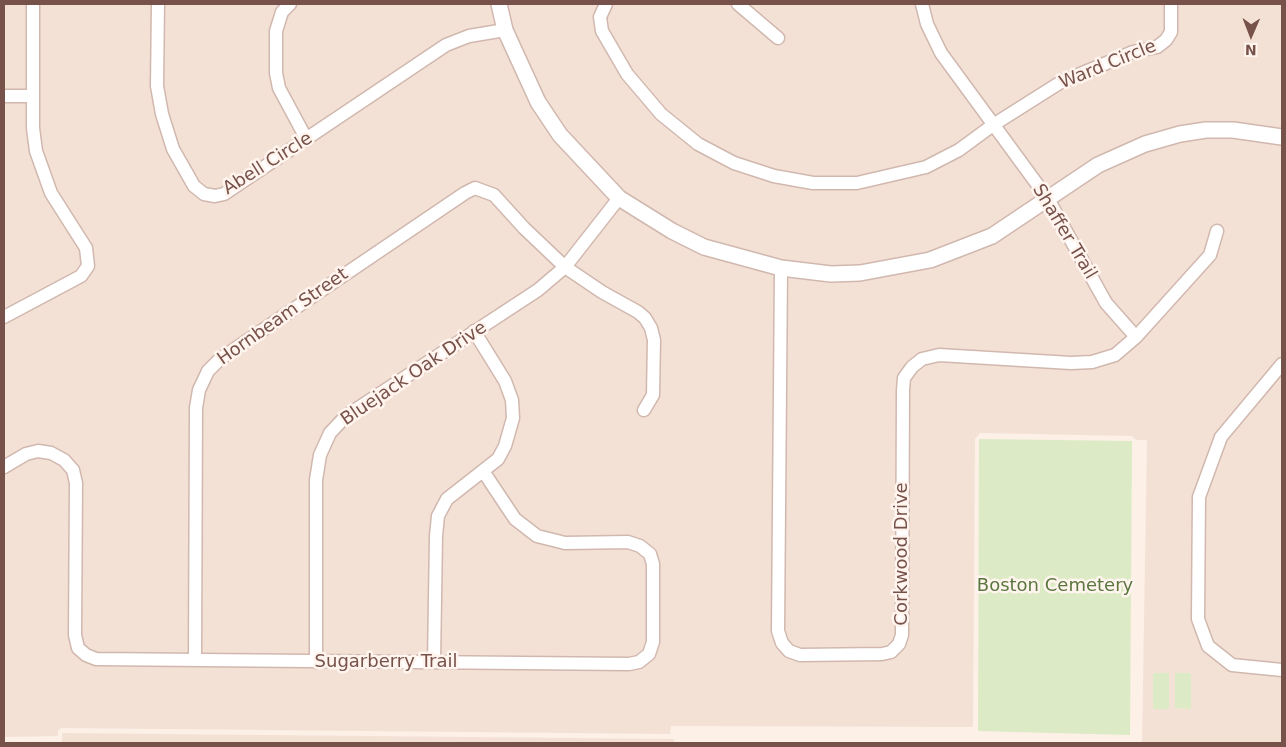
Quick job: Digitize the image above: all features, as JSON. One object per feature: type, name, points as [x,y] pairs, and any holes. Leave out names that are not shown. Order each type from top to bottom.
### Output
[{"type":"street","points":[[4,317],[81,276],[88,266],[86,248],[51,193],[42,171],[33,128],[33,4]]},
{"type":"street","name":"Abell Circle","points":[[158,4],[158,86],[162,114],[173,149],[194,186],[204,194],[215,196],[224,194],[446,45],[469,36],[505,30]]},
{"type":"street","points":[[290,4],[282,12],[276,31],[276,73],[279,88],[306,140]]},
{"type":"street","points":[[499,4],[505,30],[527,81],[556,128],[620,198],[672,231],[704,247],[781,268],[831,274],[860,273],[930,260],[992,236],[1098,165],[1145,144],[1180,134],[1233,130],[1282,138]]},
{"type":"street","points":[[606,4],[600,17],[602,31],[627,74],[661,114],[698,144],[734,163],[774,176],[813,183],[857,183],[896,175],[926,167],[959,150],[993,125]]},
{"type":"street","points":[[738,4],[778,38]]},
{"type":"street","name":"Shaffer Trail","points":[[922,4],[926,24],[941,53],[1048,199],[1106,303],[1136,337]]},
{"type":"street","name":"Ward Circle","points":[[993,125],[1061,82],[1133,52],[1157,47],[1166,40],[1171,32],[1171,4]]},
{"type":"street","points":[[4,96],[32,96]]},
{"type":"street","name":"Hornbeam Street","points":[[195,660],[196,408],[199,390],[208,371],[236,348],[475,188],[494,195],[524,228],[565,267]]},
{"type":"street","name":"Bluejack Oak Drive","points":[[316,662],[316,480],[320,455],[330,433],[346,416],[538,290],[565,267],[620,198]]},
{"type":"street","name":"Corkwood Drive","points":[[781,268],[778,631],[782,643],[789,651],[800,655],[882,654],[891,652],[899,644],[902,635],[903,390],[904,378],[912,367],[922,358],[939,355],[1071,363],[1092,362],[1115,355],[1136,337],[1210,255],[1217,231]]},
{"type":"street","points":[[565,267],[602,292],[638,312],[651,328],[654,340],[653,395],[644,410]]},
{"type":"street","points":[[434,662],[438,516],[447,499],[498,459],[506,446],[511,431],[512,400],[505,382],[474,332]]},
{"type":"street","points":[[1282,364],[1221,437],[1199,497],[1198,620],[1208,646],[1232,665],[1282,670]]},
{"type":"street","name":"Sugarberry Trail","points":[[4,467],[26,454],[38,451],[51,453],[64,460],[73,470],[76,482],[75,635],[78,648],[86,655],[96,659],[629,664],[639,662],[649,654],[653,642],[653,564],[650,554],[640,546],[628,542],[565,544],[537,536],[515,519],[483,471]]},
{"type":"shaded area","points":[[4,4],[28,4],[27,90],[4,90]]},
{"type":"shaded area","points":[[38,4],[153,4],[152,86],[191,190],[225,200],[449,51],[470,42],[502,36],[522,84],[612,198],[565,259],[496,190],[476,182],[218,354],[195,387],[190,654],[97,653],[88,650],[83,644],[80,634],[81,481],[52,447],[37,445],[4,460],[4,324],[83,281],[92,270],[55,190],[41,150],[38,127]]},
{"type":"shaded area","points":[[163,4],[282,4],[274,91],[299,138],[223,189],[206,188],[198,181],[178,146],[167,113],[163,85]]},
{"type":"shaded area","points":[[297,4],[494,4],[499,25],[468,30],[308,132],[284,86],[281,72],[281,32],[286,15]]},
{"type":"shaded area","points":[[505,4],[600,4],[622,77],[733,169],[858,188],[927,173],[992,133],[1040,198],[990,231],[929,254],[888,263],[831,268],[787,263],[706,242],[674,226],[623,193],[564,131],[542,98],[510,28]]},
{"type":"shaded area","points":[[612,4],[731,4],[739,14],[779,46],[785,36],[745,4],[917,4],[985,124],[957,145],[924,161],[857,177],[814,177],[775,170],[736,157],[701,138],[664,110],[631,71],[607,29],[606,18]]},
{"type":"shaded area","points":[[928,4],[1166,4],[1166,30],[1155,42],[1131,46],[1059,77],[995,117],[945,50],[931,22]]},
{"type":"shaded area","points":[[1176,4],[1282,4],[1282,132],[1206,125],[1049,191],[1001,127],[1064,87],[1134,58],[1158,53]]},
{"type":"shaded area","points":[[4,102],[27,102],[31,152],[37,173],[47,196],[81,251],[83,264],[78,271],[4,310]]},
{"type":"shaded area","points":[[1233,135],[1282,144],[1282,355],[1217,433],[1203,469],[1194,497],[1194,621],[1205,651],[1228,670],[1282,676],[1282,743],[1142,743],[1147,440],[1136,440],[1132,436],[980,433],[975,439],[973,727],[671,726],[670,734],[62,728],[58,730],[58,736],[4,737],[4,473],[27,460],[39,457],[49,459],[61,465],[68,473],[70,483],[70,636],[75,652],[84,661],[94,664],[628,670],[640,667],[652,659],[658,642],[658,564],[653,549],[643,541],[630,537],[565,538],[539,530],[519,515],[491,473],[502,462],[516,433],[518,419],[517,399],[509,378],[482,333],[541,295],[565,274],[641,322],[648,341],[648,393],[637,412],[646,418],[657,398],[659,340],[655,325],[649,315],[641,307],[604,287],[574,265],[621,205],[669,236],[702,252],[776,273],[773,633],[777,645],[785,655],[799,660],[882,660],[892,657],[902,649],[907,635],[908,380],[925,364],[939,361],[1071,369],[1093,368],[1116,360],[1137,345],[1213,260],[1223,227],[1213,224],[1205,252],[1136,329],[1110,299],[1055,201],[1100,170],[1147,149],[1181,140]]},
{"type":"shaded area","points":[[475,194],[491,200],[557,266],[535,285],[326,430],[310,656],[200,654],[201,409],[204,392],[212,374],[223,364]]},
{"type":"shaded area","points":[[1047,207],[1128,336],[1113,349],[1091,356],[1071,357],[939,349],[908,363],[897,634],[895,641],[882,648],[801,649],[791,646],[783,630],[786,275],[890,275]]},
{"type":"shaded area","points":[[473,339],[500,384],[507,401],[508,418],[506,429],[494,455],[455,484],[443,496],[429,656],[321,656],[322,480],[325,457],[334,437],[349,421]]},
{"type":"shaded area","points":[[1282,372],[1282,664],[1233,660],[1212,643],[1204,618],[1204,498],[1225,440]]},
{"type":"shaded area","points":[[482,479],[511,523],[535,541],[565,549],[628,548],[646,557],[648,641],[645,650],[637,656],[628,658],[439,656],[443,518],[451,503]]},
{"type":"shaded area","points":[[62,733],[674,739],[674,743],[62,743]]},
{"type":"green space","name":"Boston Cemetery","points":[[979,439],[1132,441],[1130,735],[978,731]]},
{"type":"green space","points":[[1153,673],[1169,673],[1169,709],[1153,709]]},
{"type":"green space","points":[[1175,673],[1191,673],[1191,709],[1175,708]]}]
